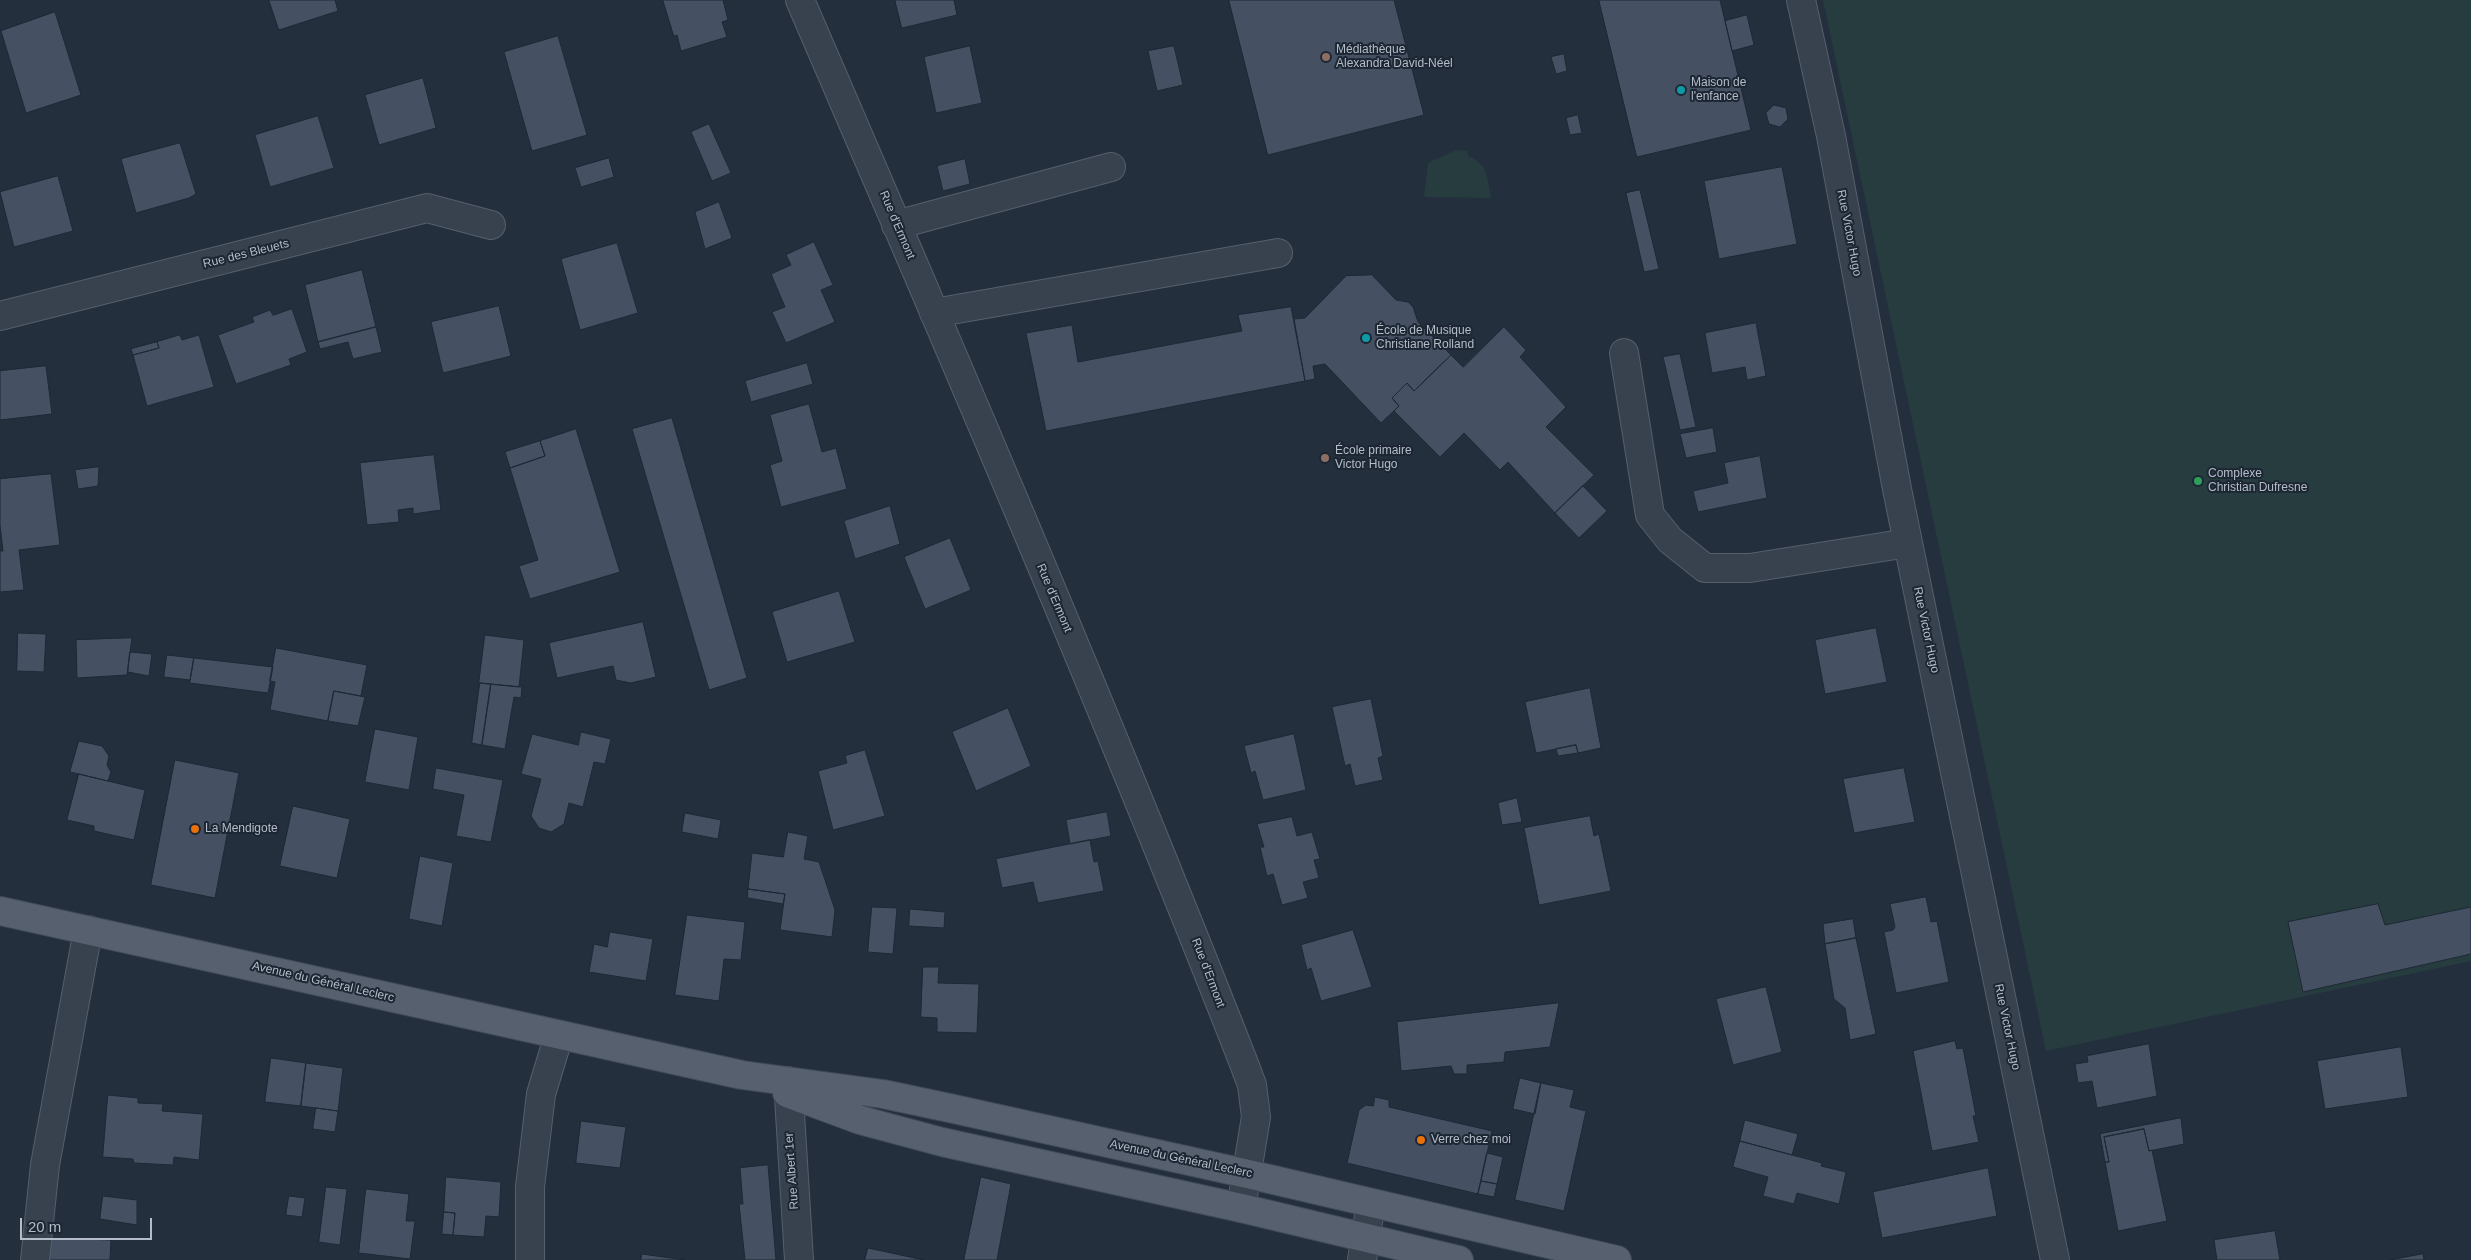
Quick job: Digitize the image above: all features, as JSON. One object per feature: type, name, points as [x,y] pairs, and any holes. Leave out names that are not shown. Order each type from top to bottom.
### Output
[{"type":"main road","name":"Avenue du Général Leclerc","points":[[0,911],[742,1075],[788,1087],[860,1120],[942,1142],[1241,1208],[1363,1249],[1458,1260]]},
{"type":"main road","name":"Avenue du Général Leclerc","points":[[788,1087],[883,1094],[1248,1174],[1617,1260]]},
{"type":"street","name":"Rue d'Ermont","points":[[800,0],[1155,836],[1243,1061],[1255,1102],[1256,1117],[1241,1208]]},
{"type":"street","name":"Rue Victor Hugo","points":[[1801,0],[1829,127],[1908,543],[2055,1260]]},
{"type":"street","points":[[896,225],[1111,167]]},
{"type":"street","name":"Rue des Bleuets","points":[[0,316],[427,208],[491,225]]},
{"type":"street","points":[[934,312],[1278,253]]},
{"type":"street","points":[[1624,353],[1650,515],[1670,540],[1705,568],[1750,568],[1908,543]]},
{"type":"street","points":[[35,1260],[45,1164],[88,930]]},
{"type":"street","points":[[530,1260],[530,1187],[541,1094],[559,1035]]},
{"type":"street","name":"Rue Albert 1er","points":[[788,1087],[799,1260]]},
{"type":"street","points":[[1363,1249],[1371,1203]]},
{"type":"green space","name":"Complexe Christian Dufresne","points":[[1823,0],[2471,0],[2471,961],[2046,1051]]},
{"type":"green space","points":[[1456,150],[1467,151],[1469,157],[1480,163],[1484,168],[1491,198],[1424,197],[1428,163]]},
{"type":"building","points":[[269,0],[335,0],[338,11],[279,30]]},
{"type":"building","points":[[663,0],[723,0],[728,20],[722,22],[727,37],[681,51],[677,35],[674,36]]},
{"type":"building","points":[[895,0],[954,0],[957,15],[902,28]]},
{"type":"building","name":"Médiathèque Alexandra David-Néel","points":[[1229,0],[1394,0],[1424,115],[1268,155]]},
{"type":"building","name":"Maison de l'enfance","points":[[1599,0],[1720,0],[1751,130],[1637,157]]},
{"type":"building","points":[[55,12],[81,95],[26,113],[1,31]]},
{"type":"building","points":[[1747,15],[1754,45],[1732,51],[1725,21]]},
{"type":"building","points":[[558,36],[587,135],[532,151],[504,52]]},
{"type":"building","points":[[970,46],[982,103],[936,113],[924,57]]},
{"type":"building","points":[[1174,46],[1183,85],[1157,91],[1148,51]]},
{"type":"building","points":[[1564,54],[1567,71],[1556,74],[1551,57]]},
{"type":"building","points":[[423,78],[436,128],[379,145],[365,95]]},
{"type":"building","points":[[1774,105],[1786,108],[1788,119],[1780,127],[1769,124],[1766,113]]},
{"type":"building","points":[[1578,115],[1582,133],[1570,135],[1566,118]]},
{"type":"building","points":[[318,116],[334,168],[270,187],[255,135]]},
{"type":"building","points":[[709,124],[731,173],[712,181],[691,132]]},
{"type":"building","points":[[180,143],[196,194],[189,198],[136,213],[121,159]]},
{"type":"building","points":[[609,158],[614,177],[581,187],[575,168]]},
{"type":"building","points":[[965,159],[970,184],[943,191],[937,166]]},
{"type":"building","points":[[1782,167],[1797,244],[1719,259],[1704,181]]},
{"type":"building","points":[[58,176],[73,231],[14,247],[0,192]]},
{"type":"building","points":[[1640,190],[1659,269],[1644,272],[1626,193]]},
{"type":"building","points":[[719,202],[732,238],[705,249],[695,212]]},
{"type":"building","points":[[814,242],[833,285],[821,290],[835,322],[786,343],[772,312],[785,307],[771,274],[791,265],[786,255]]},
{"type":"building","points":[[617,243],[638,313],[580,330],[561,259]]},
{"type":"building","points":[[362,270],[376,327],[318,342],[305,285]]},
{"type":"building","name":"École de Musique Christiane Rolland","points":[[1372,275],[1396,300],[1408,302],[1413,307],[1418,322],[1451,355],[1414,391],[1407,383],[1392,398],[1399,406],[1381,423],[1325,364],[1313,366],[1315,379],[1305,381],[1294,319],[1305,318],[1346,276]]},
{"type":"building","points":[[499,306],[511,356],[443,373],[431,322]]},
{"type":"building","points":[[1291,307],[1305,381],[1046,431],[1026,333],[1072,325],[1078,362],[1242,331],[1238,315]]},
{"type":"building","points":[[292,309],[307,352],[289,359],[291,365],[236,384],[218,335],[254,322],[252,317],[270,310],[273,315]]},
{"type":"building","points":[[1756,323],[1766,376],[1747,380],[1745,367],[1712,373],[1705,333]]},
{"type":"building","points":[[376,327],[382,352],[353,359],[348,342],[320,349],[318,342]]},
{"type":"building","points":[[1504,327],[1526,350],[1520,357],[1566,407],[1546,427],[1594,475],[1555,513],[1508,462],[1500,470],[1464,433],[1440,457],[1394,411],[1399,406],[1392,398],[1407,383],[1414,391],[1451,355],[1463,367]]},
{"type":"building","points":[[180,335],[182,340],[199,335],[214,387],[147,406],[133,355],[159,348],[157,342]]},
{"type":"building","points":[[157,342],[159,348],[133,355],[131,349]]},
{"type":"building","points":[[1680,354],[1696,427],[1680,430],[1663,357]]},
{"type":"building","points":[[807,363],[813,384],[751,402],[745,381]]},
{"type":"building","points":[[46,366],[52,414],[0,420],[0,371]]},
{"type":"building","points":[[809,404],[822,452],[836,448],[847,489],[781,507],[770,465],[782,461],[770,415]]},
{"type":"building","points":[[672,418],[747,678],[709,690],[632,429]]},
{"type":"building","points":[[1713,428],[1717,452],[1686,458],[1680,434]]},
{"type":"building","points":[[576,429],[620,572],[530,599],[519,566],[538,560],[510,468],[545,456],[540,441]]},
{"type":"building","points":[[540,441],[545,456],[510,468],[505,452]]},
{"type":"building","points":[[434,455],[441,510],[413,514],[413,508],[398,510],[399,522],[367,525],[360,463]]},
{"type":"building","points":[[1760,456],[1767,498],[1698,512],[1693,491],[1728,483],[1724,463]]},
{"type":"building","points":[[99,467],[98,486],[78,489],[75,470]]},
{"type":"building","points":[[51,474],[60,545],[19,550],[24,590],[0,592],[0,551],[3,551],[0,525],[0,479]]},
{"type":"building","points":[[1583,486],[1607,511],[1579,538],[1555,513]]},
{"type":"building","points":[[890,506],[900,544],[855,559],[844,521]]},
{"type":"building","points":[[950,538],[971,590],[925,609],[904,557]]},
{"type":"building","points":[[839,591],[855,642],[787,662],[772,612]]},
{"type":"building","points":[[643,622],[656,677],[631,683],[616,680],[613,666],[557,678],[549,643]]},
{"type":"building","points":[[1876,628],[1887,682],[1825,694],[1815,640]]},
{"type":"building","points":[[18,633],[46,634],[44,672],[17,671]]},
{"type":"building","points":[[485,635],[524,640],[519,687],[479,683]]},
{"type":"building","points":[[132,638],[127,675],[77,678],[76,640]]},
{"type":"building","points":[[276,648],[367,665],[361,696],[334,691],[328,721],[270,710],[275,682],[270,681]]},
{"type":"building","points":[[130,652],[152,654],[149,676],[128,672]]},
{"type":"building","points":[[167,655],[194,658],[190,680],[164,677]]},
{"type":"building","points":[[194,658],[273,667],[268,693],[190,683]]},
{"type":"building","points":[[480,683],[491,684],[482,745],[472,743]]},
{"type":"building","points":[[491,684],[522,687],[521,698],[514,697],[505,749],[482,745]]},
{"type":"building","points":[[1590,688],[1601,748],[1578,753],[1576,745],[1536,753],[1525,702]]},
{"type":"building","points":[[334,691],[365,697],[358,726],[328,721]]},
{"type":"building","points":[[1371,699],[1383,756],[1378,758],[1383,780],[1355,786],[1350,764],[1345,766],[1332,707]]},
{"type":"building","points":[[1008,708],[1031,766],[976,791],[952,732]]},
{"type":"building","points":[[375,729],[418,737],[409,790],[365,782]]},
{"type":"building","points":[[581,732],[611,739],[605,764],[594,762],[583,807],[569,803],[564,824],[551,832],[539,828],[531,816],[541,779],[521,774],[532,734],[578,745]]},
{"type":"building","points":[[1294,734],[1306,790],[1263,800],[1255,771],[1251,773],[1244,746]]},
{"type":"building","points":[[79,741],[102,746],[109,756],[107,765],[111,772],[108,781],[70,772]]},
{"type":"building","points":[[1576,745],[1578,753],[1558,756],[1556,749]]},
{"type":"building","points":[[865,750],[885,816],[833,830],[818,771],[847,763],[845,756]]},
{"type":"building","name":"La Mendigote","points":[[175,760],[239,773],[215,898],[151,885]]},
{"type":"building","points":[[436,768],[503,780],[491,842],[456,836],[464,795],[433,789]]},
{"type":"building","points":[[1904,768],[1915,822],[1854,833],[1843,779]]},
{"type":"building","points":[[79,774],[145,790],[134,840],[94,831],[94,826],[67,820]]},
{"type":"building","points":[[1517,798],[1522,822],[1502,825],[1498,803]]},
{"type":"building","points":[[293,806],[350,819],[337,878],[280,866]]},
{"type":"building","points":[[1107,812],[1111,836],[1070,844],[1066,820]]},
{"type":"building","points":[[685,813],[721,820],[718,839],[682,832]]},
{"type":"building","points":[[1590,816],[1594,836],[1599,834],[1611,891],[1539,905],[1524,828]]},
{"type":"building","points":[[1292,817],[1297,836],[1312,832],[1320,859],[1314,860],[1319,878],[1303,882],[1308,898],[1282,905],[1273,874],[1267,876],[1260,847],[1264,847],[1257,824]]},
{"type":"building","points":[[788,832],[808,836],[804,859],[819,862],[835,910],[832,937],[780,930],[785,894],[748,889],[752,853],[783,857]]},
{"type":"building","points":[[1090,840],[1094,862],[1098,861],[1104,891],[1038,903],[1033,882],[1002,888],[996,859]]},
{"type":"building","points":[[420,856],[453,863],[442,926],[409,919]]},
{"type":"building","points":[[748,889],[785,894],[783,904],[748,898]]},
{"type":"building","points":[[1926,897],[1931,922],[1937,921],[1949,982],[1896,993],[1884,932],[1893,930],[1895,927],[1890,904]]},
{"type":"building","points":[[2378,904],[2385,925],[2471,907],[2471,954],[2303,992],[2288,922]]},
{"type":"building","points":[[872,907],[897,908],[893,954],[868,952]]},
{"type":"building","points":[[910,909],[945,912],[944,928],[909,926]]},
{"type":"building","points":[[687,915],[745,922],[741,960],[724,959],[719,1001],[675,995]]},
{"type":"building","points":[[1853,919],[1856,938],[1825,944],[1823,924]]},
{"type":"building","points":[[1353,930],[1372,987],[1321,1001],[1311,968],[1307,970],[1301,945]]},
{"type":"building","points":[[610,932],[653,939],[646,981],[589,972],[594,944],[607,947]]},
{"type":"building","points":[[1856,938],[1876,1034],[1850,1040],[1845,1008],[1834,999],[1825,944]]},
{"type":"building","points":[[923,967],[939,967],[938,983],[979,984],[977,1033],[937,1032],[937,1018],[921,1017]]},
{"type":"building","points":[[1766,987],[1782,1052],[1733,1065],[1716,999]]},
{"type":"building","points":[[1559,1003],[1550,1047],[1505,1052],[1504,1062],[1467,1065],[1467,1074],[1454,1074],[1451,1066],[1401,1071],[1397,1022]]},
{"type":"building","points":[[1955,1041],[1957,1049],[1963,1048],[1976,1116],[1973,1116],[1979,1142],[1932,1151],[1913,1051]]},
{"type":"building","points":[[2149,1044],[2157,1096],[2097,1108],[2092,1081],[2078,1083],[2075,1064],[2088,1062],[2087,1056]]},
{"type":"building","points":[[2401,1047],[2408,1097],[2325,1109],[2317,1061]]},
{"type":"building","points":[[271,1058],[306,1063],[301,1106],[265,1102]]},
{"type":"building","points":[[306,1063],[343,1068],[338,1111],[301,1106]]},
{"type":"building","points":[[1520,1078],[1541,1083],[1535,1114],[1513,1109]]},
{"type":"building","points":[[1541,1083],[1574,1090],[1570,1107],[1586,1111],[1564,1211],[1515,1200]]},
{"type":"building","points":[[108,1095],[138,1098],[138,1103],[163,1104],[162,1111],[203,1114],[199,1160],[174,1157],[173,1165],[134,1163],[133,1159],[103,1157]]},
{"type":"building","name":"Verre chez moi","points":[[1375,1097],[1389,1100],[1389,1107],[1492,1131],[1478,1194],[1347,1163],[1359,1110],[1366,1105],[1373,1106]]},
{"type":"building","points":[[316,1108],[338,1111],[335,1132],[313,1129]]},
{"type":"building","points":[[2181,1118],[2184,1144],[2149,1151],[2144,1129],[2104,1137],[2109,1162],[2105,1162],[2100,1134]]},
{"type":"building","points":[[1745,1120],[1798,1134],[1792,1155],[1740,1141]]},
{"type":"building","points":[[581,1121],[626,1127],[620,1168],[576,1163]]},
{"type":"building","points":[[2144,1129],[2149,1151],[2152,1150],[2167,1221],[2118,1231],[2105,1162],[2109,1162],[2104,1137]]},
{"type":"building","points":[[1740,1141],[1822,1163],[1821,1166],[1846,1172],[1839,1204],[1797,1193],[1794,1204],[1763,1196],[1768,1177],[1733,1167]]},
{"type":"building","points":[[1487,1153],[1503,1157],[1497,1184],[1481,1181]]},
{"type":"building","points":[[768,1165],[776,1260],[745,1260],[739,1204],[743,1204],[740,1168]]},
{"type":"building","points":[[1988,1168],[1997,1216],[1882,1238],[1873,1192]]},
{"type":"building","points":[[446,1177],[501,1182],[499,1217],[486,1216],[484,1237],[453,1235],[455,1213],[444,1212]]},
{"type":"building","points":[[981,1177],[1011,1184],[997,1260],[964,1260]]},
{"type":"building","points":[[1481,1181],[1497,1184],[1494,1197],[1478,1194]]},
{"type":"building","points":[[326,1187],[347,1189],[340,1245],[319,1242]]},
{"type":"building","points":[[366,1189],[409,1194],[406,1221],[415,1221],[410,1259],[359,1253]]},
{"type":"building","points":[[103,1196],[137,1200],[137,1225],[100,1219]]},
{"type":"building","points":[[289,1196],[305,1198],[302,1217],[286,1215]]},
{"type":"building","points":[[444,1212],[455,1213],[453,1235],[442,1234]]},
{"type":"building","points":[[2275,1231],[2280,1260],[2217,1260],[2214,1240]]},
{"type":"building","points":[[49,1238],[111,1240],[110,1260],[48,1260]]},
{"type":"building","points":[[868,1248],[924,1260],[865,1260]]},
{"type":"building","points":[[642,1254],[685,1260],[641,1260]]},
{"type":"building","points":[[2423,1254],[2424,1260],[2390,1260]]},
{"type":"place","name":"Médiathèque Alexandra David-Néel","points":[[1326,57]]},
{"type":"place","name":"Maison de l'enfance","points":[[1681,90]]},
{"type":"place","name":"École de Musique Christiane Rolland","points":[[1366,338]]},
{"type":"place","name":"École primaire Victor Hugo","points":[[1325,458]]},
{"type":"place","name":"Complexe Christian Dufresne","points":[[2198,481]]},
{"type":"place","name":"La Mendigote","points":[[195,829]]},
{"type":"place","name":"Verre chez moi","points":[[1421,1140]]}]
